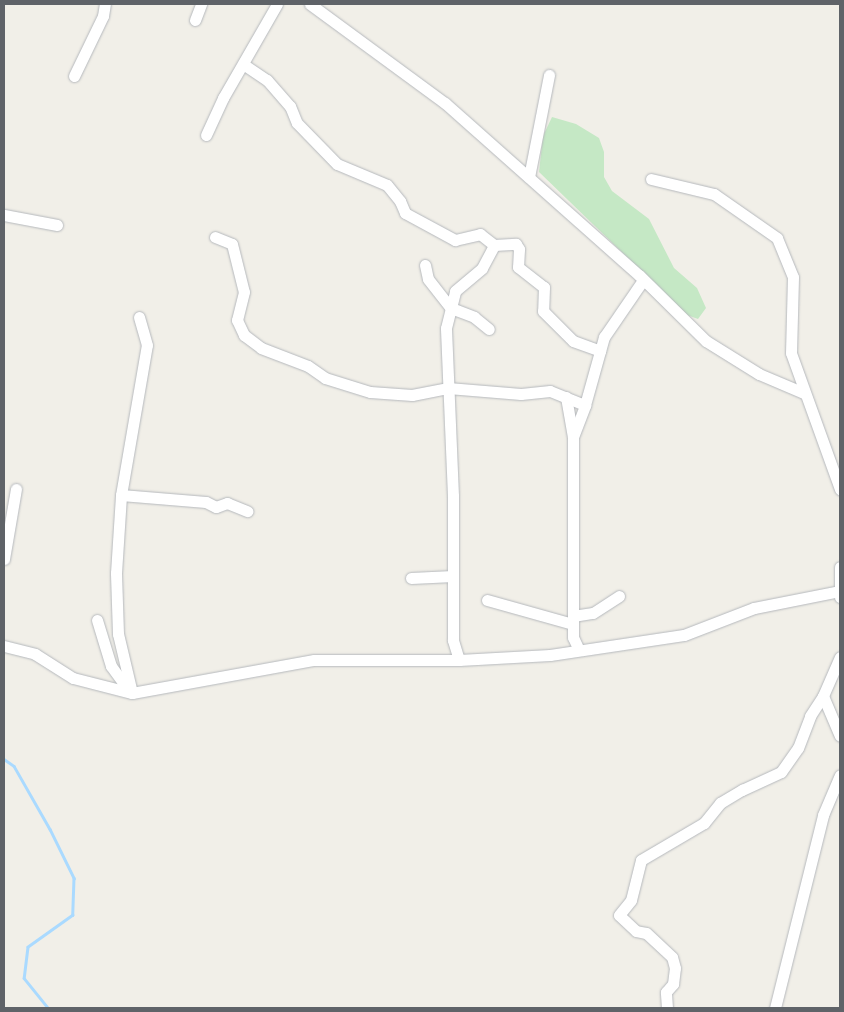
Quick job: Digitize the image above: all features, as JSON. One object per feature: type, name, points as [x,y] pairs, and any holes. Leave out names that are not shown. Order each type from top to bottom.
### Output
[{"type":"street","points":[[74,76],[103,16],[106,4]]},
{"type":"street","points":[[195,20],[201,4]]},
{"type":"street","points":[[206,135],[242,64],[277,4]]},
{"type":"street","points":[[310,4],[445,103],[643,280],[706,341],[759,374],[804,393]]},
{"type":"street","points":[[242,64],[267,80],[290,106],[297,124],[337,164],[387,185],[400,201],[405,213],[455,240],[480,234],[494,245],[516,244],[519,249],[518,267],[544,287],[543,311],[574,341],[600,351]]},
{"type":"street","points":[[528,177],[549,75]]},
{"type":"street","points":[[651,179],[714,194],[777,238],[794,277],[791,353],[840,489]]},
{"type":"street","points":[[4,215],[58,225]]},
{"type":"street","points":[[215,237],[232,244],[244,292],[237,320],[244,335],[261,348],[308,366],[325,378],[370,392],[412,395],[448,388],[521,394],[550,391],[586,405]]},
{"type":"street","points":[[458,660],[454,640],[446,328],[455,291],[482,268],[494,245]]},
{"type":"street","points":[[425,265],[428,279],[451,308],[474,317],[489,329]]},
{"type":"street","points":[[573,437],[586,405],[604,337],[643,280]]},
{"type":"street","points":[[132,693],[118,634],[116,573],[121,495],[147,345],[139,317]]},
{"type":"street","points":[[566,396],[573,437],[573,637],[579,650]]},
{"type":"street","points":[[4,559],[16,489]]},
{"type":"street","points":[[121,495],[206,502],[216,507],[227,503],[247,511]]},
{"type":"street","points":[[4,646],[35,654],[73,678],[132,693],[314,660],[458,660],[579,650],[684,635],[754,608],[839,593],[840,567]]},
{"type":"street","points":[[411,578],[453,576]]},
{"type":"street","points":[[487,600],[573,620],[593,613],[619,596]]},
{"type":"street","points":[[97,620],[111,666],[132,693]]},
{"type":"street","points":[[667,1008],[666,992],[673,984],[675,968],[672,957],[646,933],[636,931],[619,915],[630,900],[641,860],[704,823],[720,803],[742,790],[781,772],[798,748],[810,716],[823,696],[840,657]]},
{"type":"street","points":[[823,696],[840,736]]},
{"type":"street","points":[[775,1008],[823,815],[840,775]]},
{"type":"green space","points":[[552,117],[576,124],[599,138],[604,152],[604,177],[612,191],[649,219],[674,268],[697,288],[706,308],[698,319],[687,315],[539,172],[543,136]]},
{"type":"waterway","points":[[4,759],[14,766],[50,829],[74,878],[73,915],[28,947],[24,978],[48,1008]]}]
